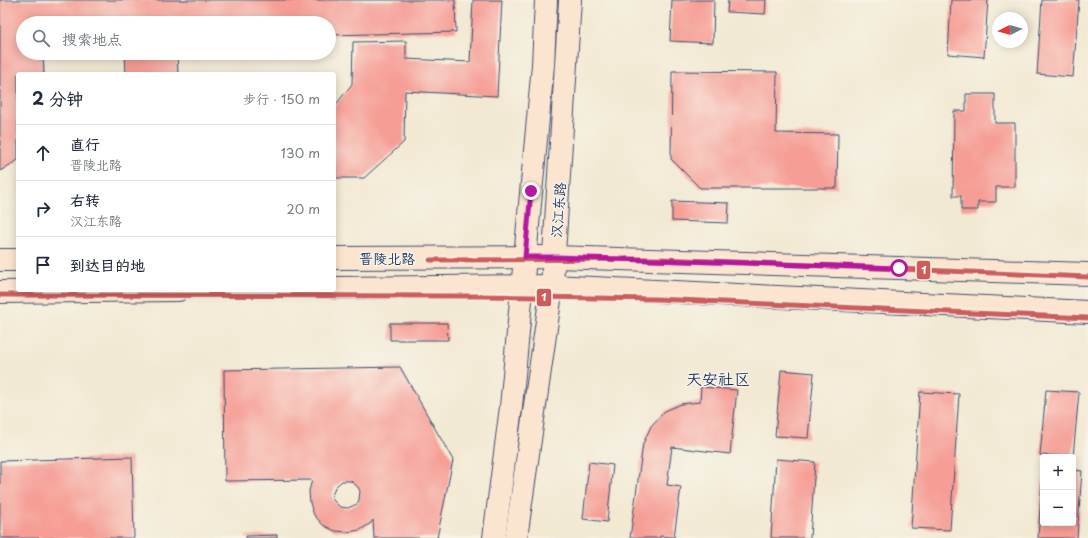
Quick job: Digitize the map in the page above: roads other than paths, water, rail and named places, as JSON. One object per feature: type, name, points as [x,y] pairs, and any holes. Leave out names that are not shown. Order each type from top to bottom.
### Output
[{"type":"main road","name":"汉江东路","points":[[494,538],[511,406],[543,65],[546,0]]},
{"type":"main road","name":"汉江东路","points":[[516,538],[555,257],[570,0]]},
{"type":"main road","name":"晋陵北路","points":[[336,258],[555,257],[1088,274]]},
{"type":"main road","points":[[0,260],[16,260]]},
{"type":"main road","points":[[336,288],[552,286],[1088,312]]},
{"type":"main road","points":[[0,292],[16,292]]},
{"type":"district","name":"天安社区","points":[[718,378]]}]
